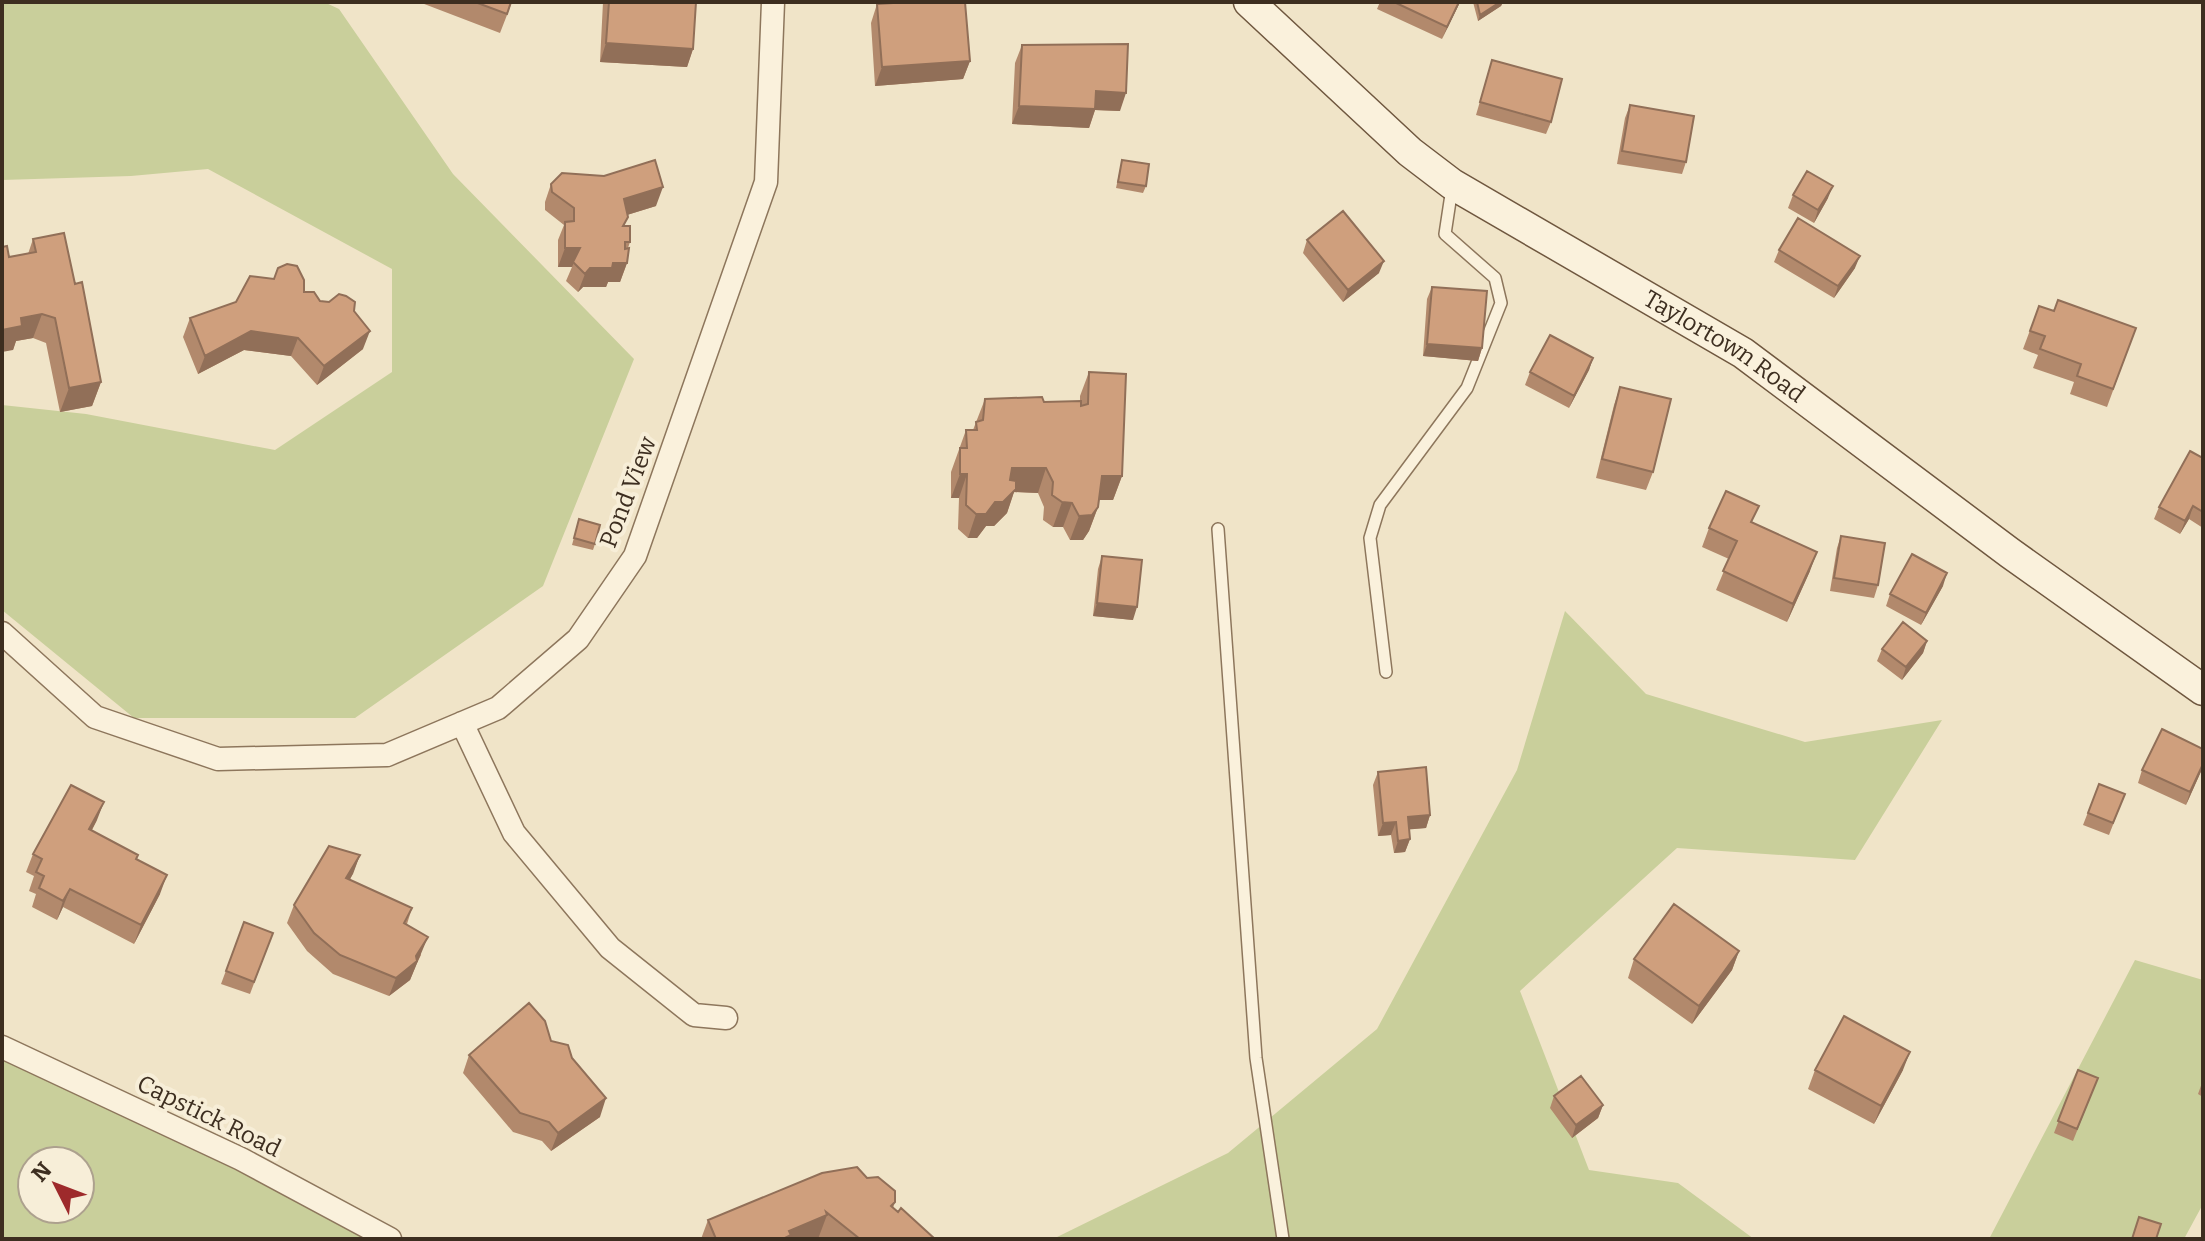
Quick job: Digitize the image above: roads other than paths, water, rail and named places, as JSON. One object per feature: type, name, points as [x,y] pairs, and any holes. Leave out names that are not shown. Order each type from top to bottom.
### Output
[{"type":"street","name":"Pond View","points":[[2,633],[95,717],[218,759],[387,755],[498,708],[578,639],[635,556],[766,182],[773,2]]},
{"type":"street","name":"Taylortown Road","points":[[1249,2],[1410,152],[1452,184],[1743,353],[2010,553],[2203,690]]},
{"type":"street","points":[[462,723],[514,833],[610,948],[694,1015],[726,1018]]},
{"type":"street","name":"Capstick Road","points":[[2,1047],[241,1159],[390,1239]]},
{"type":"lane","points":[[1386,672],[1370,538],[1380,505],[1467,388],[1501,303],[1495,278],[1445,234],[1452,184]]},
{"type":"lane","points":[[1218,529],[1256,1058],[1283,1239]]}]
